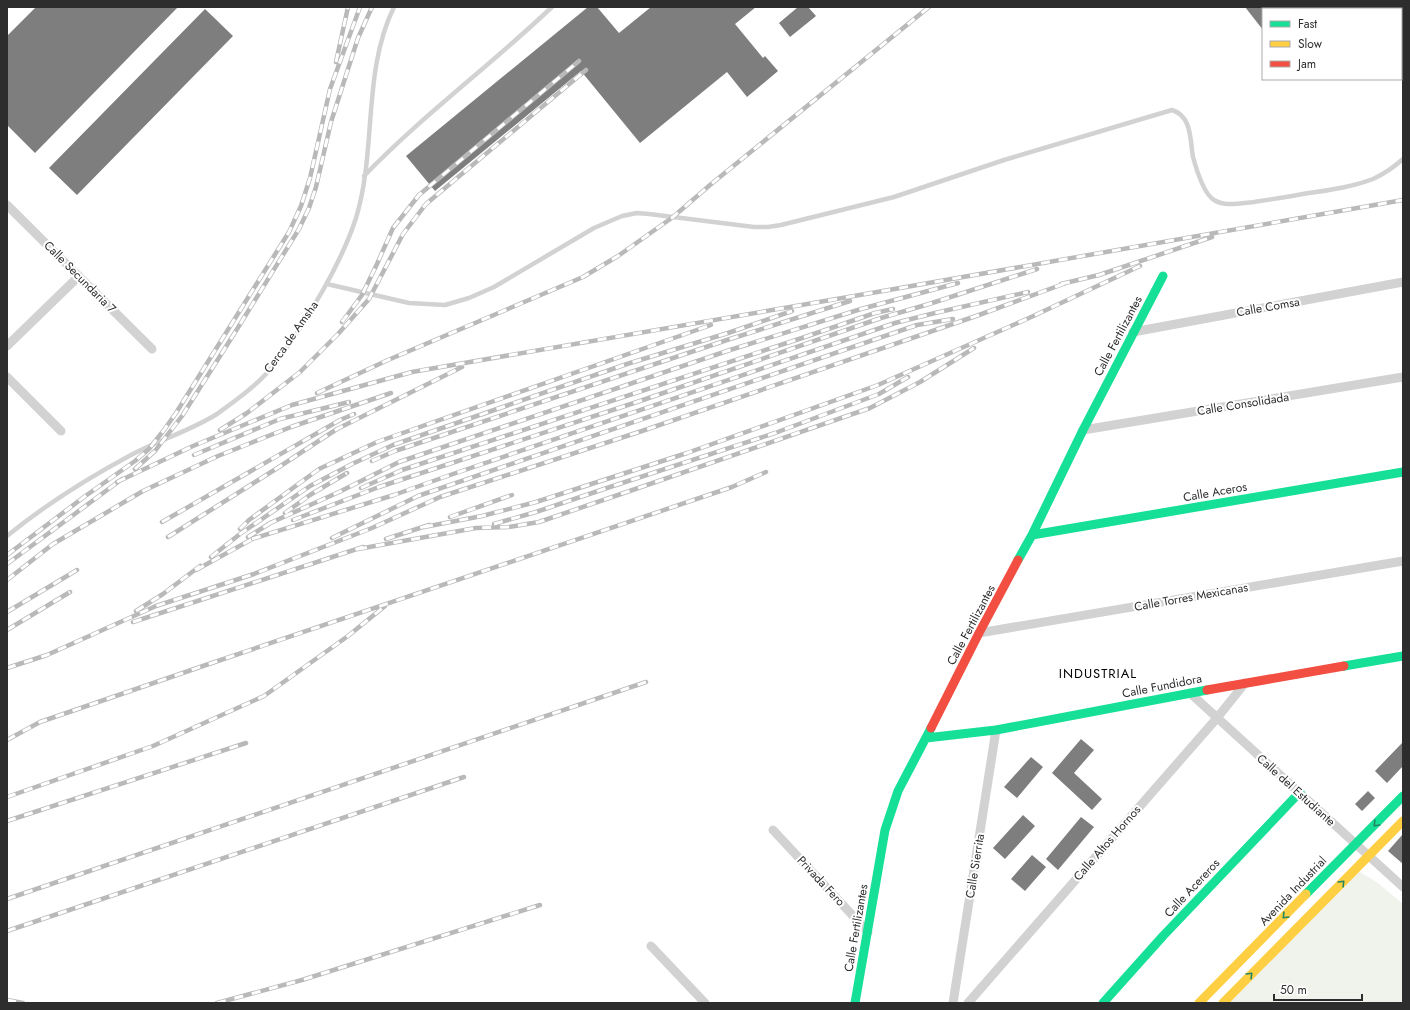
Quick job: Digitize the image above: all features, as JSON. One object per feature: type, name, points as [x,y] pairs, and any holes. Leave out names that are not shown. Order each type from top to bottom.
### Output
[{"type":"street","name":"Calle Secundaria 7","points":[[7,205],[152,349]]},
{"type":"street","points":[[7,346],[79,276]]},
{"type":"street","name":"Calle Fertilizantes","points":[[856,1003],[885,830],[898,791],[979,633],[1032,535],[1083,430],[1163,276]]},
{"type":"street","name":"Calle Comsa","points":[[1133,332],[1403,282]]},
{"type":"street","points":[[7,377],[61,431]]},
{"type":"street","name":"Calle Consolidada","points":[[1083,430],[1403,377]]},
{"type":"street","name":"Calle Aceros","points":[[1032,535],[1403,472]]},
{"type":"street","name":"Calle Torres Mexicanas","points":[[979,633],[1403,561]]},
{"type":"street","name":"Calle Fundidora","points":[[926,738],[996,730],[1245,682],[1403,656]]},
{"type":"street","name":"Calle Altos Hornos","points":[[968,1003],[1217,718],[1245,682]]},
{"type":"street","name":"Calle del Estudiante","points":[[1190,693],[1403,887]]},
{"type":"street","name":"Calle Sierrita","points":[[953,1003],[996,730]]},
{"type":"street","name":"Calle Acereros","points":[[1103,1003],[1163,936],[1300,792]]},
{"type":"street","name":"Avenida Industrial","points":[[1199,1003],[1403,796]]},
{"type":"street","points":[[1223,1003],[1403,821]]},
{"type":"street","name":"Privada Fero","points":[[773,830],[868,932]]},
{"type":"street","points":[[652,946],[705,1003]]},
{"type":"lane","name":"Cerca de Amsha","points":[[7,536],[88,479],[132,454],[196,426],[217,413],[255,385],[286,349],[320,298],[341,256],[356,218],[364,176],[375,74],[381,44],[389,17],[394,7]]},
{"type":"lane","points":[[364,176],[388,150],[520,38],[552,7]]},
{"type":"lane","points":[[327,284],[409,303],[445,305],[469,298],[494,287],[594,228],[622,216],[637,213],[754,227],[781,226],[894,197],[1004,160],[1172,110],[1180,114],[1186,123],[1190,133],[1194,158],[1204,188],[1211,198],[1220,203],[1229,204],[1252,202],[1346,187],[1373,179],[1390,170],[1403,159]]},
{"type":"shaded area","points":[[1357,870],[1378,883],[1403,904],[1403,1003],[1230,1003]]},
{"type":"building","points":[[36,7],[178,7],[35,153],[7,125],[7,36]]},
{"type":"building","points":[[588,7],[597,7],[619,33],[651,7],[756,7],[735,24],[763,58],[765,56],[778,71],[747,97],[727,72],[640,143],[581,71],[435,191],[406,156]]},
{"type":"building","points":[[798,7],[808,7],[816,16],[790,37],[779,23]]},
{"type":"building","points":[[1245,7],[1263,7],[1262,29]]},
{"type":"building","points":[[205,9],[233,36],[77,195],[49,168]]},
{"type":"building","points":[[1081,739],[1094,750],[1074,773],[1102,799],[1092,810],[1052,773]]},
{"type":"building","points":[[1403,742],[1403,766],[1387,783],[1375,771]]},
{"type":"building","points":[[1031,757],[1043,767],[1017,798],[1004,787]]},
{"type":"building","points":[[1368,791],[1375,798],[1362,811],[1355,804]]},
{"type":"building","points":[[1023,815],[1035,826],[1005,859],[993,848]]},
{"type":"building","points":[[1081,817],[1094,827],[1058,870],[1046,859]]},
{"type":"building","points":[[1403,834],[1403,864],[1388,851]]},
{"type":"building","points":[[1032,855],[1046,867],[1025,891],[1011,879]]},
{"type":"railway","points":[[336,62],[348,7]]},
{"type":"railway","points":[[7,555],[135,461],[149,449],[176,413],[289,232],[301,206],[310,178],[330,89],[360,7]]},
{"type":"railway","points":[[135,469],[155,451],[182,416],[299,229],[309,208],[316,187],[331,122],[358,38],[372,7]]},
{"type":"railway","points":[[317,393],[388,360],[583,277],[618,256],[673,217],[710,185],[929,7]]},
{"type":"railway","points":[[342,322],[362,295],[393,228],[419,195],[579,61]]},
{"type":"railway","points":[[220,430],[247,413],[300,372],[338,334],[369,299],[403,234],[426,204],[586,70]]},
{"type":"railway","points":[[117,482],[193,446],[292,405],[412,372],[1403,200]]},
{"type":"railway","points":[[1061,284],[1099,275],[1212,237]]},
{"type":"railway","points":[[424,527],[482,516],[536,502],[687,453],[878,385],[1029,318],[1140,266]]},
{"type":"railway","points":[[293,520],[379,487],[640,401],[881,318],[1037,269]]},
{"type":"railway","points":[[268,524],[339,492],[399,462],[730,350],[861,309],[958,283]]},
{"type":"railway","points":[[7,668],[47,655],[156,606],[254,574],[372,528],[440,497],[642,431],[979,315],[1066,283]]},
{"type":"railway","points":[[252,539],[394,495],[895,323],[1028,292]]},
{"type":"railway","points":[[372,461],[395,451],[727,340],[850,301]]},
{"type":"railway","points":[[361,488],[402,470],[875,313],[893,309]]},
{"type":"railway","points":[[211,557],[240,534],[310,486],[393,445],[627,364],[728,333],[792,311]]},
{"type":"railway","points":[[332,538],[418,496],[917,325],[953,319]]},
{"type":"railway","points":[[240,529],[249,520],[319,469],[377,442],[711,325]]},
{"type":"railway","points":[[358,549],[476,528],[509,527],[539,522],[870,408],[920,382],[974,348]]},
{"type":"railway","points":[[168,537],[337,429],[462,367]]},
{"type":"railway","points":[[494,524],[536,512],[775,433],[879,394],[908,377]]},
{"type":"railway","points":[[7,580],[53,544],[143,491],[218,456],[291,427],[391,393]]},
{"type":"railway","points":[[194,455],[280,419],[349,402]]},
{"type":"railway","points":[[162,522],[340,420],[354,414]]},
{"type":"railway","points":[[7,740],[40,722],[732,487],[766,472]]},
{"type":"railway","points":[[285,513],[310,495],[347,473]]},
{"type":"railway","points":[[7,564],[122,479]]},
{"type":"railway","points":[[450,517],[512,495]]},
{"type":"railway","points":[[248,537],[272,522]]},
{"type":"railway","points":[[386,539],[429,525]]},
{"type":"railway","points":[[196,570],[256,537]]},
{"type":"railway","points":[[133,622],[363,547]]},
{"type":"railway","points":[[136,611],[163,594],[200,566]]},
{"type":"railway","points":[[7,612],[77,570]]},
{"type":"railway","points":[[7,630],[70,592]]},
{"type":"railway","points":[[7,797],[153,746],[264,696],[348,636],[385,606]]},
{"type":"railway","points":[[7,899],[646,682]]},
{"type":"railway","points":[[7,821],[246,743]]},
{"type":"railway","points":[[7,931],[464,777]]},
{"type":"railway","points":[[217,1003],[302,980],[540,905]]},
{"type":"railway","points":[[7,1000],[23,1003]]},
{"type":"traffic: fast","points":[[1018,560],[1032,535],[1083,430],[1163,276]]},
{"type":"traffic: fast","points":[[1032,535],[1403,472]]},
{"type":"traffic: fast","points":[[1344,666],[1403,656]]},
{"type":"traffic: fast","points":[[926,738],[996,730],[1207,690]]},
{"type":"traffic: fast","points":[[855,1003],[885,830],[898,791],[931,728]]},
{"type":"traffic: fast","points":[[1103,1003],[1163,936],[1300,792]]},
{"type":"traffic: fast","points":[[1306,894],[1403,796]]},
{"type":"traffic: slow","points":[[1223,1003],[1403,821]]},
{"type":"traffic: slow","points":[[1199,1003],[1306,894]]},
{"type":"traffic: jam","points":[[931,728],[1018,560]]},
{"type":"traffic: jam","points":[[1207,690],[1344,666]]},
{"type":"district","name":"INDUSTRIAL","points":[[1098,673]]}]
